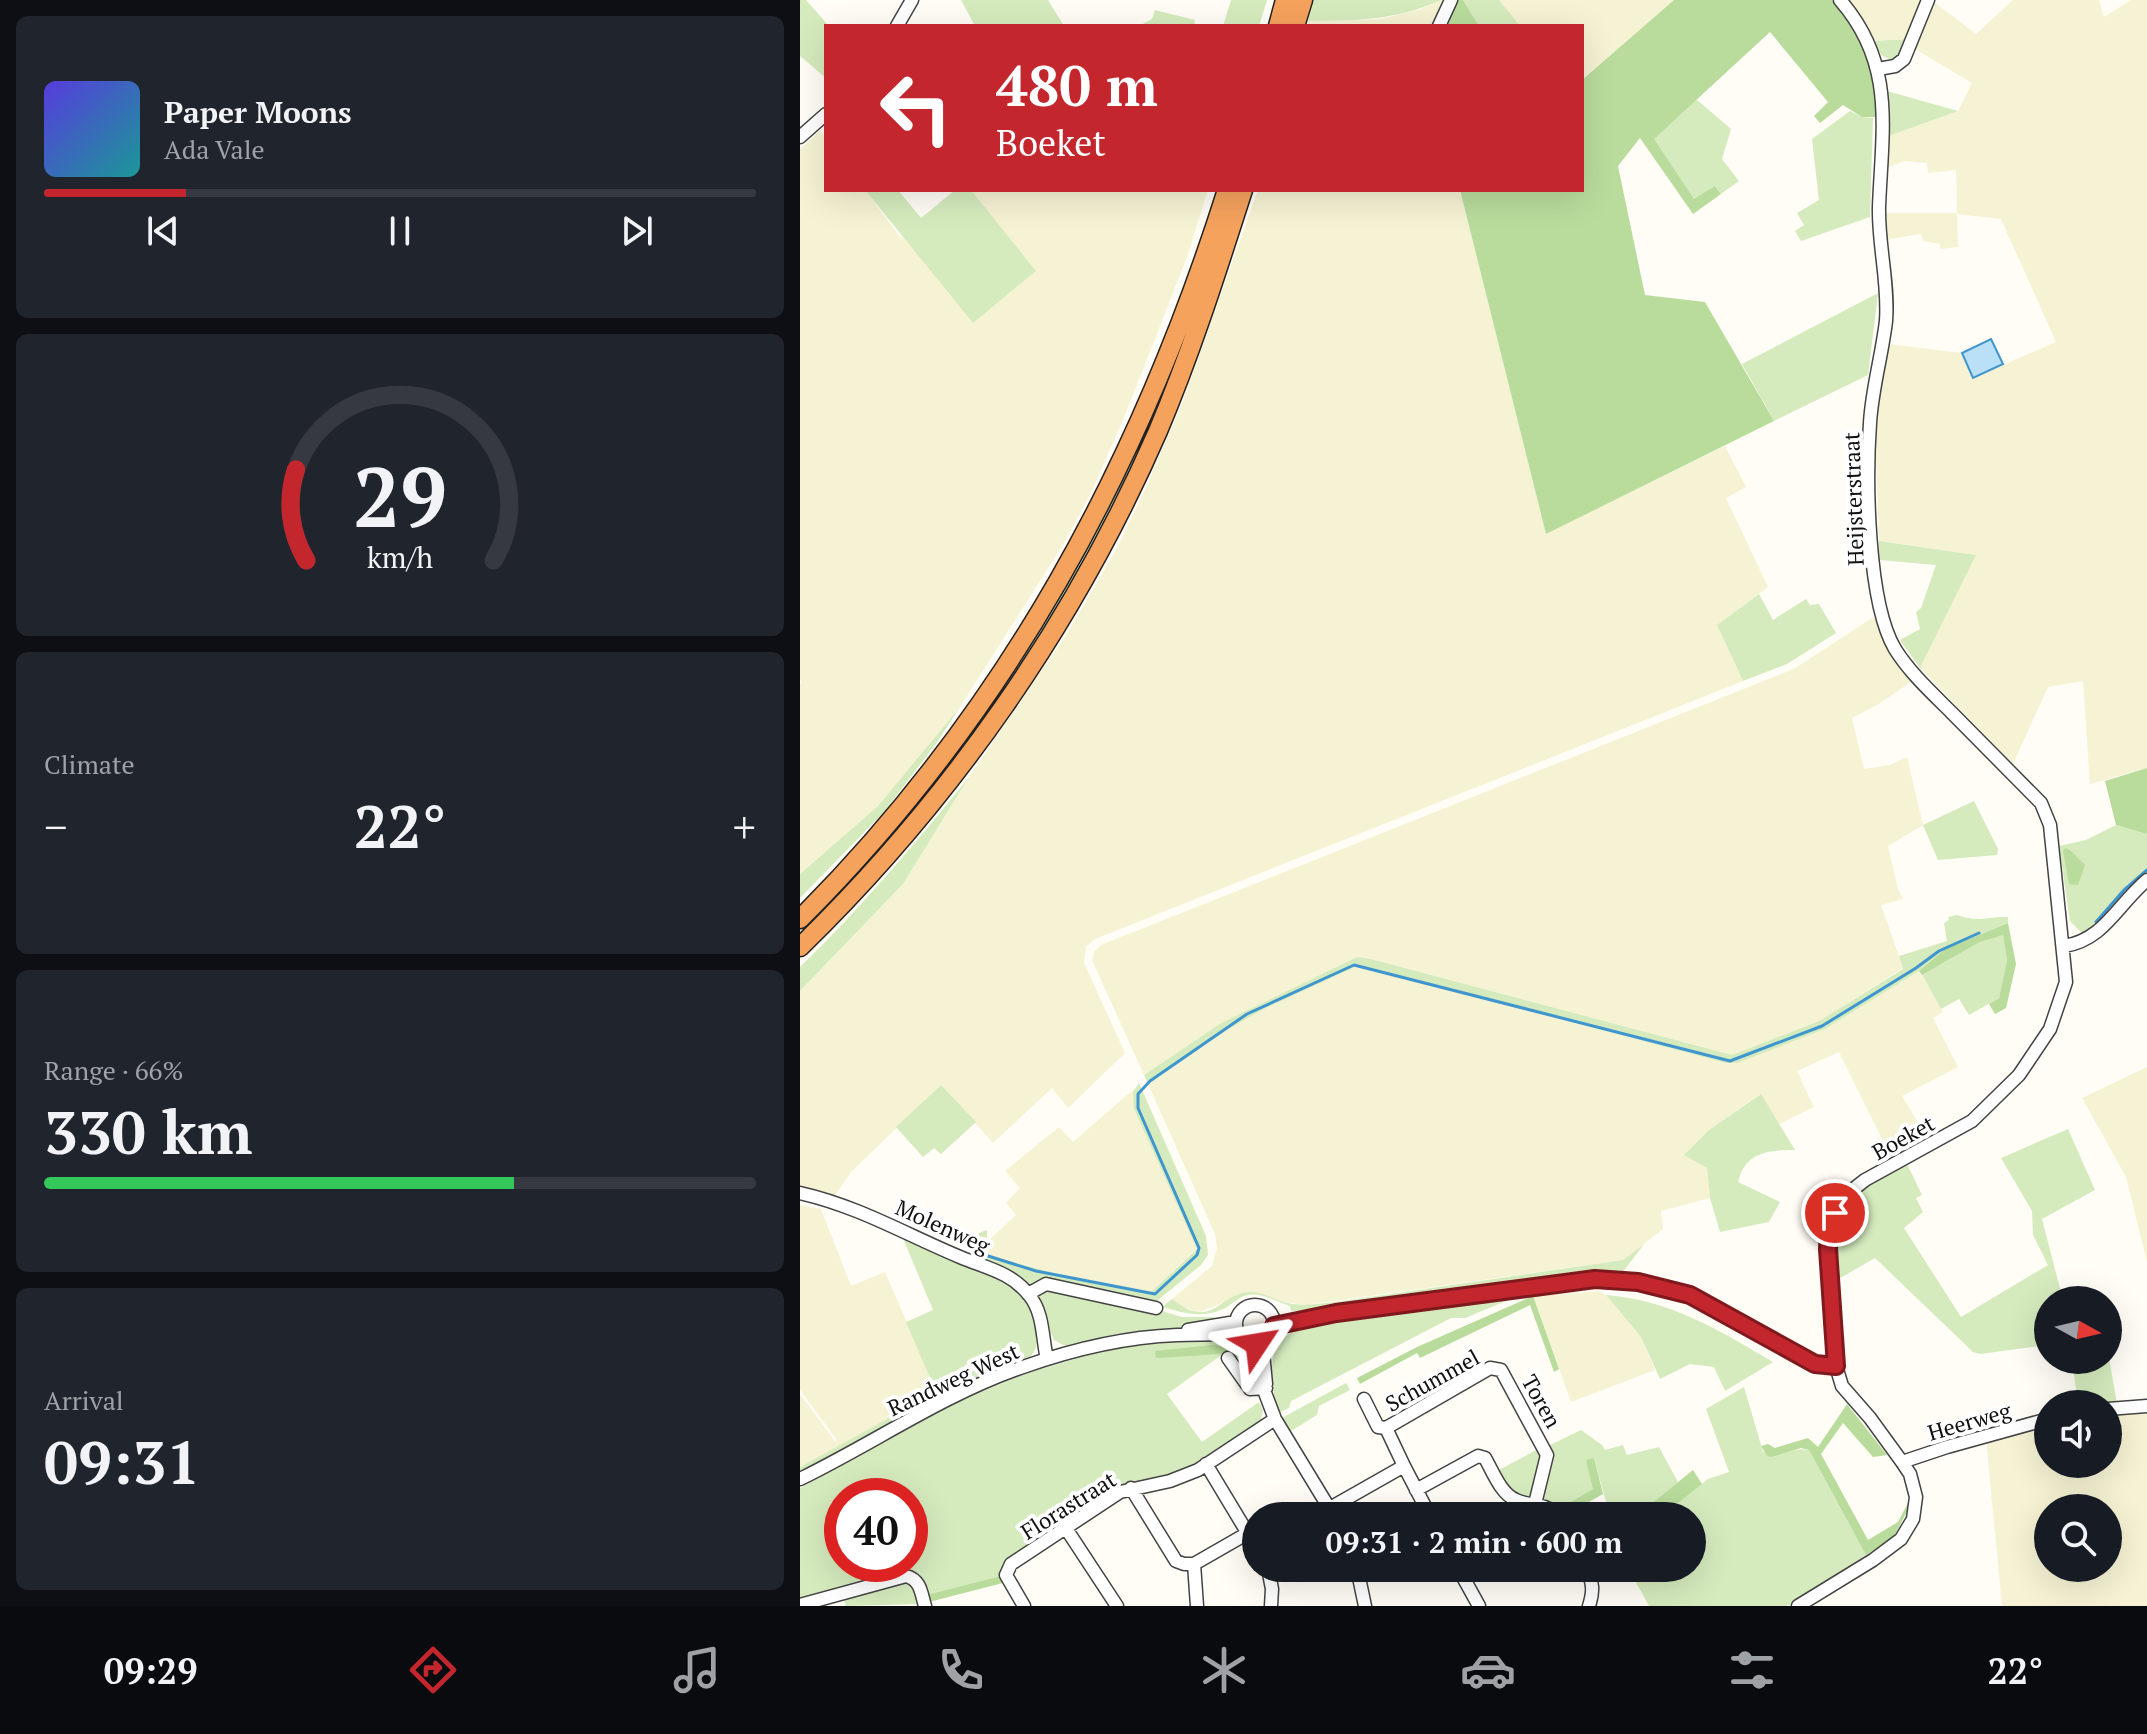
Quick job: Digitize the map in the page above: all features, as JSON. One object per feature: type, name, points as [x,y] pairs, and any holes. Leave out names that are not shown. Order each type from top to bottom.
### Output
[{"type":"highway","points":[[1279,24],[1285,0]]},
{"type":"highway","points":[[1296,24],[1303,0]]},
{"type":"highway","points":[[800,919],[868,847],[944,755],[992,688],[1056,587],[1120,465],[1159,378],[1226,192]]},
{"type":"highway","points":[[800,947],[889,854],[945,786],[1003,707],[1072,600],[1119,514],[1159,429],[1242,192]]},
{"type":"street","points":[[898,24],[912,0]]},
{"type":"street","points":[[1440,24],[1451,0]]},
{"type":"street","name":"Heijsterstraat","points":[[1840,0],[1869,43],[1878,69],[1883,101],[1878,235],[1887,296],[1870,421],[1868,487],[1878,604],[1895,648],[1918,679],[2041,803],[2050,825],[2064,946]]},
{"type":"street","points":[[1878,69],[1895,66],[1904,59],[1928,0]]},
{"type":"street","points":[[800,137],[824,116]]},
{"type":"street","points":[[2064,946],[2092,937],[2147,880]]},
{"type":"street","name":"Boeket","points":[[1798,1606],[1901,1539],[1914,1517],[1916,1497],[1910,1474],[1870,1418],[1842,1386],[1836,1366],[1828,1249],[1829,1229],[1835,1213],[1846,1195],[1865,1180],[1972,1121],[2019,1075],[2050,1029],[2061,1002],[2066,982],[2064,946]]},
{"type":"street","name":"Molenweg","points":[[800,1193],[896,1226],[1017,1280],[1028,1294]]},
{"type":"street","points":[[1274,1322],[1562,1282],[1595,1279],[1638,1282],[1690,1295],[1815,1364],[1836,1366]]},
{"type":"street","points":[[1052,1358],[1050,1337],[1043,1328],[1036,1304],[1028,1294],[1046,1284],[1156,1308]]},
{"type":"street","points":[[1257,1343],[1270,1336],[1274,1322],[1265,1308],[1253,1305],[1241,1311],[1237,1328],[1257,1343],[1265,1392],[1275,1419],[1326,1502]]},
{"type":"street","name":"Randweg West","points":[[800,1479],[993,1379],[1052,1358],[1090,1348],[1180,1335],[1189,1330],[1237,1328]]},
{"type":"street","points":[[1228,1358],[1250,1389],[1265,1392]]},
{"type":"street","name":"Schummel","points":[[1364,1399],[1378,1427],[1386,1428],[1490,1368],[1497,1368]]},
{"type":"street","name":"Toren","points":[[1497,1368],[1501,1370],[1545,1448],[1547,1455],[1536,1502]]},
{"type":"street","points":[[2122,1408],[2147,1406]]},
{"type":"street","name":"Florastraat","points":[[1024,1606],[1006,1575],[1007,1569],[1065,1527],[1131,1488],[1170,1481],[1206,1464],[1275,1419]]},
{"type":"street","name":"Heerweg","points":[[1902,1462],[2034,1423]]},
{"type":"street","name":"Schummel","points":[[1386,1428],[1422,1502]]},
{"type":"street","points":[[1416,1490],[1478,1456],[1485,1458],[1505,1492],[1518,1502]]},
{"type":"street","points":[[1206,1464],[1242,1523]]},
{"type":"street","points":[[1348,1502],[1404,1466]]},
{"type":"street","points":[[1131,1488],[1176,1561],[1194,1564],[1242,1536]]},
{"type":"street","points":[[1065,1527],[1117,1606]]},
{"type":"street","points":[[1194,1564],[1197,1606]]},
{"type":"street","points":[[800,1605],[838,1600],[906,1576],[918,1583],[925,1606]]},
{"type":"street","points":[[1271,1582],[1271,1606]]},
{"type":"street","points":[[1360,1582],[1365,1606]]},
{"type":"street","points":[[1466,1582],[1479,1606]]},
{"type":"street","points":[[1589,1606],[1592,1582]]},
{"type":"shaded area","points":[[1441,0],[1444,4],[1436,24],[1307,24],[1308,21],[1381,19],[1421,9]]},
{"type":"shaded area","points":[[1499,0],[1674,0],[1584,78],[1584,24],[1518,24]]},
{"type":"shaded area","points":[[1849,0],[1924,0],[1908,39],[1874,41],[1869,27]]},
{"type":"shaded area","points":[[2013,0],[2099,0],[2104,17],[2131,0],[2147,0],[2147,768],[2090,784],[2083,681],[2048,687],[2013,764],[1920,668],[1976,555],[1879,541],[1875,429],[1888,344],[1962,353],[1973,378],[2056,342],[2001,219],[1957,214],[1958,247],[1940,249],[1940,244],[1923,241],[1921,234],[1884,240],[1884,213],[1957,213],[1956,170],[1928,173],[1927,163],[1905,161],[1885,168],[1886,137],[1958,111],[1972,83],[1915,49],[1934,2],[1976,34]]},
{"type":"shaded area","points":[[820,131],[824,136],[824,192],[866,192],[900,237],[1036,271],[973,192],[1207,192],[1187,257],[1123,420],[1091,493],[1064,543],[960,707],[878,806],[800,874],[802,682],[800,149]]},
{"type":"shaded area","points":[[1257,192],[1461,192],[1546,533],[1725,446],[1746,487],[1726,498],[1768,587],[1717,625],[1743,681],[1095,939],[1086,946],[1084,963],[1125,1053],[1068,1108],[1052,1088],[993,1143],[941,1085],[851,1172],[836,1194],[828,1198],[800,1187],[800,991],[903,884],[969,777],[1068,632],[1116,550],[1181,406]]},
{"type":"shaded area","points":[[1872,618],[1876,619],[1882,635],[1914,680],[1852,718],[1864,769],[1890,765],[1907,757],[1923,825],[1888,846],[1903,899],[1881,905],[1903,968],[1819,1021],[1732,1055],[1357,957],[1221,1023],[1144,1075],[1092,960],[1101,945],[1794,669]]},
{"type":"shaded area","points":[[1355,967],[1726,1063],[1738,1063],[1825,1029],[1919,971],[1943,1012],[1933,1018],[1958,1067],[1902,1096],[1929,1141],[1893,1161],[1839,1052],[1797,1071],[1814,1107],[1779,1124],[1760,1094],[1709,1130],[1685,1155],[1707,1168],[1710,1198],[1661,1211],[1663,1229],[1623,1260],[1306,1305],[1252,1292],[1199,1312],[1181,1306],[1172,1299],[1212,1266],[1217,1248],[1215,1234],[1148,1084],[1225,1031],[1264,1009]]},
{"type":"shaded area","points":[[2147,1067],[2147,1262],[2126,1177],[2082,1098]]},
{"type":"shaded area","points":[[1134,1089],[1134,1109],[1197,1248],[1151,1292],[1068,1277],[983,1254],[987,1242],[1016,1215],[1006,1203],[1020,1188],[1005,1171],[1059,1127],[1073,1142]]},
{"type":"shaded area","points":[[800,1205],[821,1209],[851,1286],[885,1272],[937,1392],[800,1467],[800,1394],[837,1440],[800,1390]]},
{"type":"shaded area","points":[[1599,1291],[1606,1295],[1641,1337],[1655,1370],[1571,1402],[1533,1296]]},
{"type":"shaded area","points":[[2147,1410],[2147,1606],[2002,1606],[1986,1439],[2034,1427],[2034,1478],[2122,1478],[2122,1412]]},
{"type":"green space","points":[[800,0],[806,0],[827,24],[824,24],[824,76],[800,56]]},
{"type":"green space","points":[[961,0],[1048,0],[1063,24],[974,24]]},
{"type":"green space","points":[[1231,0],[1267,0],[1260,24],[1224,24]]},
{"type":"green space","points":[[1314,0],[1441,0],[1391,16],[1308,21]]},
{"type":"green space","points":[[1455,0],[1463,0],[1478,24],[1444,24]]},
{"type":"green space","points":[[1463,0],[1499,0],[1518,24],[1478,24]]},
{"type":"green space","points":[[1674,0],[1832,0],[1866,54],[1875,85],[1875,117],[1862,117],[1843,105],[1820,123],[1814,116],[1828,102],[1770,32],[1654,139],[1694,199],[1715,186],[1721,194],[1693,214],[1640,138],[1618,166],[1645,295],[1705,302],[1774,421],[1546,534],[1460,192],[1584,192],[1584,78]]},
{"type":"green space","points":[[1155,10],[1195,20],[1194,24],[1143,24],[1152,19]]},
{"type":"green space","points":[[1908,39],[1900,56],[1891,60],[1881,55],[1874,41]]},
{"type":"green space","points":[[1887,91],[1958,111],[1886,137]]},
{"type":"green space","points":[[1696,99],[1731,129],[1722,159],[1739,181],[1721,194],[1715,186],[1694,199],[1653,139]]},
{"type":"green space","points":[[1850,111],[1873,118],[1870,217],[1801,241],[1795,231],[1804,225],[1797,213],[1819,200],[1812,139]]},
{"type":"green space","points":[[867,192],[900,192],[921,218],[953,192],[973,192],[1036,271],[973,323]]},
{"type":"green space","points":[[1878,293],[1868,375],[1774,421],[1742,364]]},
{"type":"green space","points":[[1190,325],[1139,457],[1062,605],[956,760],[880,853],[800,935],[800,923],[818,906],[1070,574],[1103,516],[1185,329]]},
{"type":"green space","points":[[1879,541],[1976,555],[1920,668],[1900,640],[1920,629],[1916,612],[1921,608],[1936,565],[1879,560]]},
{"type":"green space","points":[[1759,594],[1773,620],[1806,599],[1810,605],[1819,604],[1836,633],[1787,664],[1743,681],[1717,625]]},
{"type":"green space","points":[[960,707],[883,813],[800,898],[800,874],[878,806]]},
{"type":"green space","points":[[2147,768],[2147,834],[2116,825],[2105,781]]},
{"type":"green space","points":[[969,777],[903,884],[800,991],[800,967],[887,875]]},
{"type":"green space","points":[[1974,801],[1998,849],[1997,855],[1938,860],[1923,825]]},
{"type":"green space","points":[[2116,825],[2147,834],[2147,869],[2128,884],[2084,935],[2070,921],[2059,846],[2086,840]]},
{"type":"green space","points":[[2065,848],[2085,865],[2078,885],[2069,884]]},
{"type":"green space","points":[[1957,915],[1978,919],[2008,917],[2008,923],[1945,949],[1919,971],[1825,1029],[1738,1063],[1726,1063],[1355,967],[1264,1009],[1225,1031],[1148,1084],[1144,1075],[1221,1023],[1357,957],[1732,1055],[1819,1021],[1903,969],[1899,956],[1947,941],[1944,923],[1949,920],[1948,917]]},
{"type":"green space","points":[[2008,923],[2016,964],[2006,1008],[1995,1014],[1989,1004],[1999,998],[2007,960],[2003,935],[1980,942],[1922,975],[1919,971],[1945,949]]},
{"type":"green space","points":[[2003,934],[2007,960],[1999,998],[1969,1015],[1959,999],[1941,1009],[1922,975],[1980,942]]},
{"type":"green space","points":[[1139,1083],[1206,1236],[1208,1255],[1201,1265],[1153,1304],[1025,1285],[971,1257],[979,1233],[987,1230],[983,1254],[1068,1277],[1151,1292],[1197,1249],[1134,1109],[1133,1092]]},
{"type":"green space","points":[[941,1085],[976,1122],[941,1154],[934,1148],[923,1157],[896,1127]]},
{"type":"green space","points":[[1761,1094],[1795,1150],[1759,1155],[1746,1164],[1738,1182],[1780,1202],[1769,1222],[1720,1232],[1710,1198],[1707,1168],[1684,1155],[1709,1130]]},
{"type":"green space","points":[[2068,1129],[2095,1190],[2042,1219],[2059,1286],[2034,1286],[2034,1347],[1980,1354],[1973,1352],[1875,1258],[1837,1280],[1835,1240],[1841,1217],[1865,1189],[1907,1164],[1922,1195],[1916,1198],[1923,1212],[1904,1228],[1961,1317],[2048,1265],[2033,1235],[2032,1211],[2001,1158]]},
{"type":"green space","points":[[902,1236],[930,1251],[980,1268],[1014,1288],[1030,1311],[1036,1348],[1028,1359],[800,1474],[800,1467],[936,1392],[906,1322],[933,1310]]},
{"type":"green space","points":[[1644,1244],[1622,1273],[1576,1274],[1324,1309],[1291,1311],[1290,1306],[1252,1294],[1210,1313],[1186,1313],[1162,1307],[1172,1299],[1186,1308],[1207,1311],[1240,1294],[1251,1292],[1294,1304],[1342,1301],[1623,1260]]},
{"type":"green space","points":[[1044,1288],[1149,1307],[1182,1317],[1214,1317],[1214,1321],[1181,1330],[1069,1348],[1054,1340],[1036,1298],[1036,1293]]},
{"type":"green space","points":[[1530,1291],[1465,1318],[1451,1318],[1291,1401],[1289,1408],[1276,1414],[1273,1357],[1283,1339],[1293,1332],[1293,1326]]},
{"type":"green space","points":[[1606,1295],[1652,1303],[1693,1318],[1773,1362],[1725,1391],[1714,1367],[1690,1364],[1660,1379],[1641,1337]]},
{"type":"green space","points":[[1533,1296],[1559,1369],[1554,1372],[1530,1305],[1420,1358],[1417,1353],[1360,1384],[1357,1378],[1417,1347]]},
{"type":"green space","points":[[1216,1337],[1218,1343],[1225,1346],[1212,1345],[1199,1355],[1223,1354],[1167,1394],[1202,1442],[1259,1402],[1263,1410],[1261,1420],[1184,1471],[1167,1478],[1117,1487],[1003,1563],[1000,1576],[926,1595],[921,1582],[928,1582],[928,1478],[824,1478],[824,1582],[860,1582],[800,1599],[800,1488],[957,1402],[1027,1373],[1109,1349]]},
{"type":"green space","points":[[1225,1346],[1239,1355],[1232,1360],[1223,1354],[1156,1358],[1155,1351]]},
{"type":"green space","points":[[2074,1374],[2112,1374],[2115,1390],[2076,1390]]},
{"type":"green space","points":[[1346,1383],[1350,1390],[1319,1406],[1317,1415],[1288,1433],[1280,1419]]},
{"type":"green space","points":[[1744,1387],[1763,1452],[1777,1454],[1809,1450],[1866,1555],[1787,1606],[1649,1606],[1636,1582],[1706,1582],[1706,1502],[1679,1502],[1708,1479],[1729,1472],[1706,1409]]},
{"type":"green space","points":[[1847,1404],[1887,1455],[1873,1457],[1843,1423],[1821,1454],[1868,1540],[1898,1522],[1908,1503],[1911,1504],[1893,1538],[1866,1555],[1809,1450],[1801,1448],[1771,1457],[1761,1446],[1768,1444],[1775,1448],[1808,1438],[1818,1447]]},
{"type":"green space","points":[[1581,1430],[1605,1450],[1623,1445],[1627,1455],[1659,1447],[1678,1482],[1653,1502],[1606,1502],[1594,1458],[1593,1489],[1571,1502],[1543,1502],[1554,1458],[1550,1445]]},
{"type":"green space","points":[[1540,1448],[1543,1454],[1532,1501],[1511,1496],[1497,1471]]},
{"type":"green space","points":[[1594,1458],[1603,1494],[1589,1502],[1571,1502],[1593,1489],[1586,1460]]},
{"type":"green space","points":[[1693,1470],[1702,1484],[1680,1502],[1653,1502]]},
{"type":"green space","points":[[1000,1576],[1003,1583],[929,1602],[926,1595]]},
{"type":"green space","points":[[912,1582],[920,1604],[846,1606],[843,1596]]},
{"type":"water","points":[[1991,339],[2003,364],[1973,378],[1962,353]]},
{"type":"waterway","points":[[2096,922],[2124,890],[2147,870]]},
{"type":"waterway","points":[[985,1255],[1036,1271],[1155,1294],[1197,1255],[1199,1248],[1138,1108],[1138,1094],[1150,1081],[1247,1014],[1354,965],[1730,1061],[1822,1026],[1939,951],[1979,933]]},
{"type":"route","points":[[1257,1344],[1267,1340],[1274,1326],[1336,1313],[1595,1279],[1638,1282],[1690,1295],[1815,1364],[1836,1366],[1828,1249],[1829,1229],[1835,1213]]}]
